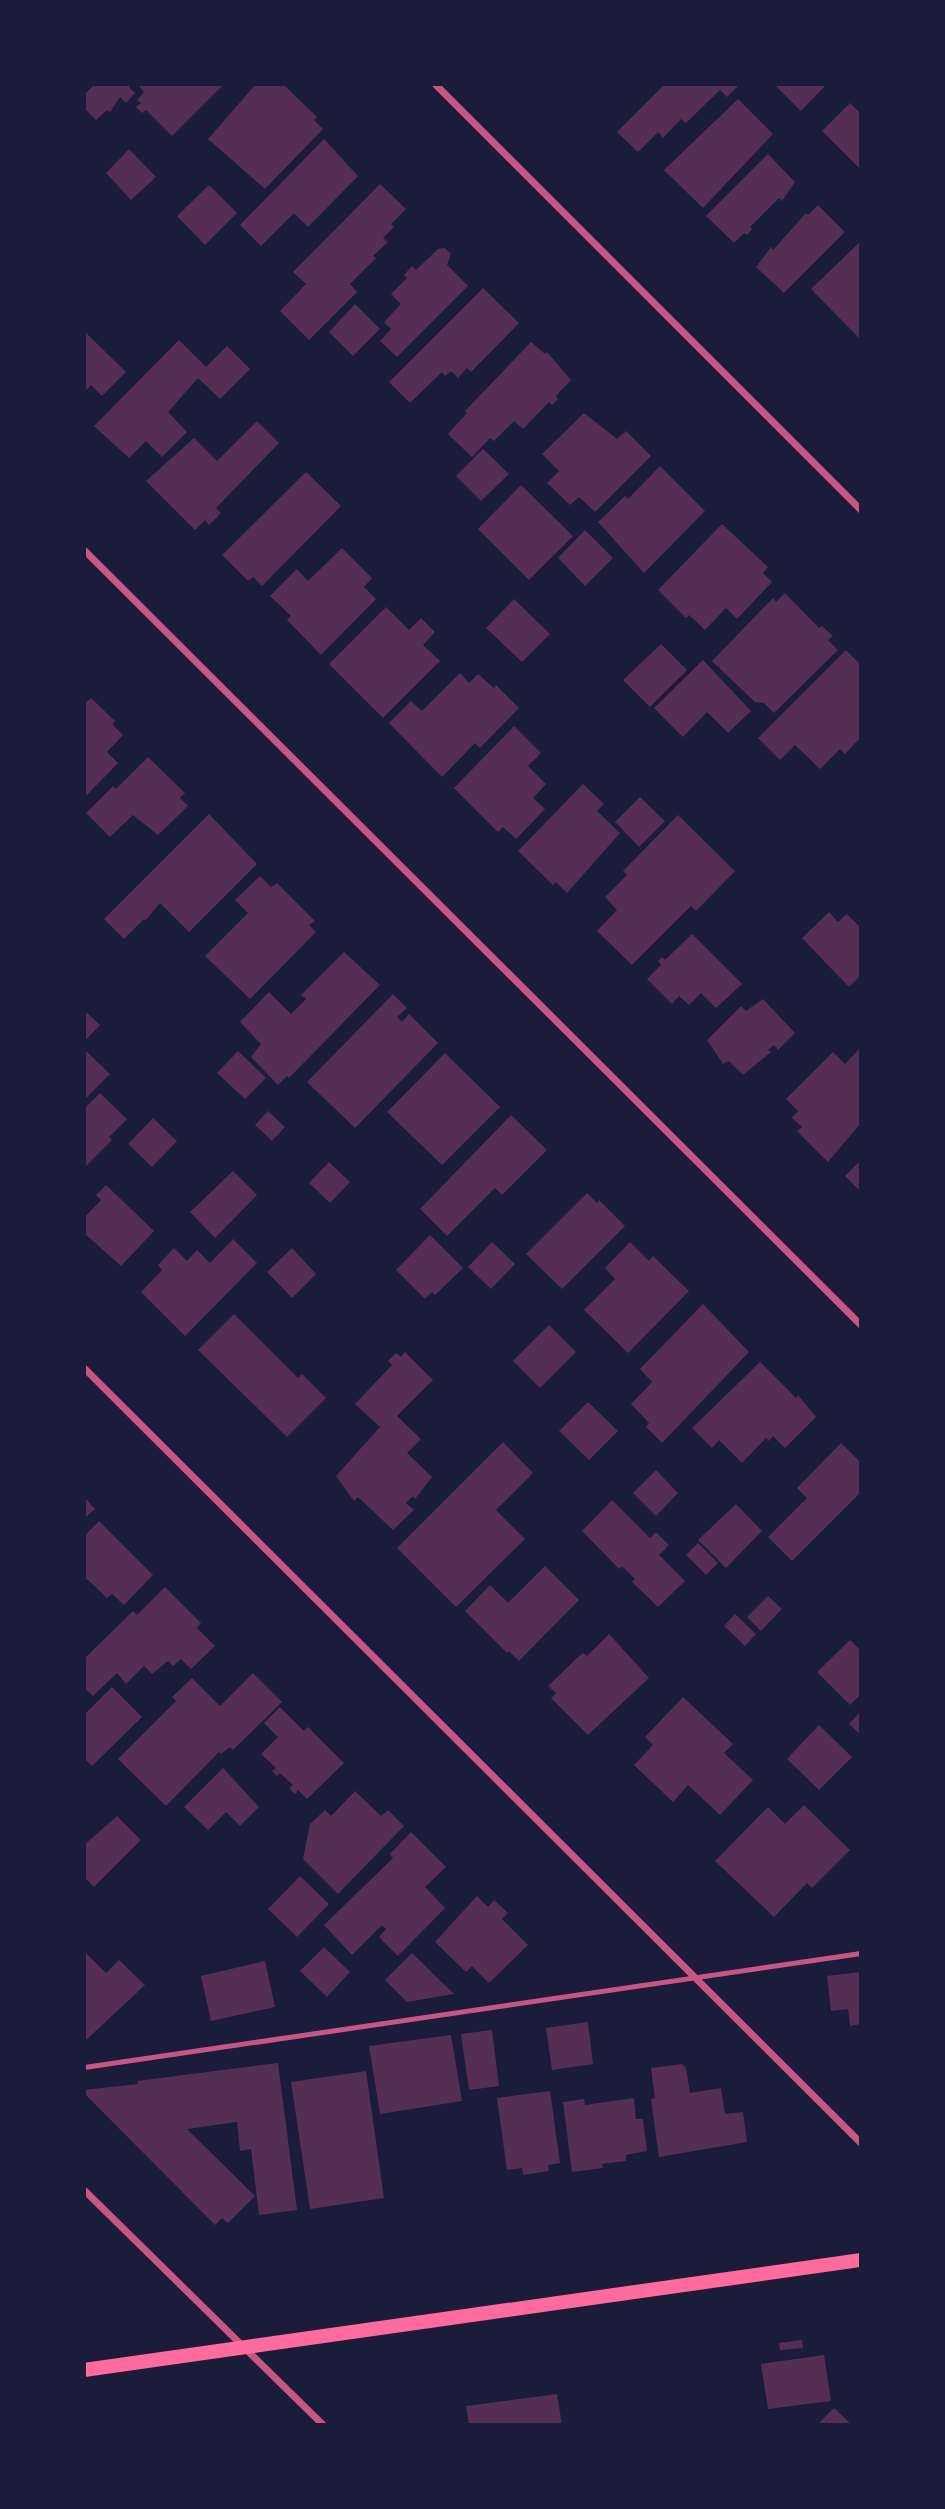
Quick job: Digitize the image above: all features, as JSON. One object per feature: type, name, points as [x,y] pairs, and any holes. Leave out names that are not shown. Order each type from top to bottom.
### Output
[{"type":"main road","points":[[84,2370],[861,2260]]},
{"type":"street","points":[[435,84],[861,510]]},
{"type":"street","points":[[84,550],[861,1325]]},
{"type":"street","points":[[84,1368],[861,2143]]},
{"type":"street","points":[[84,2190],[323,2425]]},
{"type":"lane","points":[[84,2067],[861,1953]]},
{"type":"building","points":[[95,84],[132,84],[129,87],[135,93],[126,103],[120,97],[110,112],[107,110],[96,120],[84,108],[84,95]]},
{"type":"building","points":[[137,84],[224,84],[172,136],[146,110],[142,113],[136,107],[141,103],[137,100],[144,92]]},
{"type":"building","points":[[256,84],[283,84],[317,117],[314,120],[323,129],[265,189],[208,139]]},
{"type":"building","points":[[665,84],[738,86],[727,97],[720,90],[686,123],[681,119],[663,138],[658,132],[638,152],[617,132]]},
{"type":"building","points":[[774,84],[827,84],[801,111]]},
{"type":"building","points":[[738,99],[773,134],[703,208],[664,170]]},
{"type":"building","points":[[850,103],[861,114],[861,170],[822,131]]},
{"type":"building","points":[[324,139],[358,176],[308,227],[294,213],[261,246],[240,225]]},
{"type":"building","points":[[129,149],[156,177],[131,200],[106,173]]},
{"type":"building","points":[[768,154],[795,182],[782,201],[779,198],[750,227],[752,229],[747,235],[744,233],[734,243],[706,216]]},
{"type":"building","points":[[380,184],[406,209],[391,224],[394,227],[383,238],[388,242],[350,284],[357,292],[309,340],[280,311],[306,284],[293,272]]},
{"type":"building","points":[[209,185],[237,213],[205,245],[177,216]]},
{"type":"building","points":[[818,205],[845,232],[784,293],[756,267],[771,247],[773,250],[806,213],[808,215]]},
{"type":"building","points":[[861,241],[861,340],[811,289]]},
{"type":"building","points":[[445,248],[451,254],[447,265],[468,286],[397,357],[380,341],[391,329],[384,322],[401,304],[391,294],[407,278],[404,275],[412,266],[416,270],[438,249]]},
{"type":"building","points":[[483,288],[519,323],[471,372],[467,368],[458,378],[451,371],[445,376],[442,372],[410,403],[389,382]]},
{"type":"building","points":[[355,304],[380,329],[353,356],[329,332]]},
{"type":"building","points":[[84,331],[126,372],[102,396],[91,385],[84,392]]},
{"type":"building","points":[[179,340],[206,367],[227,346],[250,369],[220,399],[198,378],[168,412],[187,432],[162,457],[146,441],[129,458],[94,426]]},
{"type":"building","points":[[531,342],[545,354],[547,352],[571,380],[556,396],[558,399],[552,405],[549,402],[523,429],[514,421],[494,441],[490,438],[472,457],[448,434],[467,413],[465,411]]},
{"type":"building","points":[[584,413],[617,439],[626,431],[651,456],[595,512],[579,497],[570,505],[547,483],[559,471],[542,454]]},
{"type":"building","points":[[257,421],[279,443],[216,508],[221,513],[209,525],[205,520],[195,530],[146,481],[194,438],[217,461]]},
{"type":"building","points":[[483,449],[509,474],[481,501],[456,476]]},
{"type":"building","points":[[660,466],[705,511],[644,573],[598,522],[625,496],[628,499]]},
{"type":"building","points":[[306,472],[341,506],[262,586],[253,577],[248,581],[222,555]]},
{"type":"building","points":[[521,485],[573,536],[529,580],[478,529]]},
{"type":"building","points":[[722,524],[768,567],[763,573],[772,582],[737,619],[726,608],[705,630],[689,615],[686,618],[658,590]]},
{"type":"building","points":[[585,530],[613,558],[585,586],[558,558]]},
{"type":"building","points":[[342,548],[372,578],[364,587],[376,599],[321,655],[287,620],[291,616],[270,596],[297,569],[308,581]]},
{"type":"building","points":[[785,593],[819,628],[822,626],[833,636],[828,640],[838,650],[774,713],[764,703],[755,702],[712,661],[773,598],[776,602]]},
{"type":"building","points":[[514,599],[550,634],[522,662],[486,628]]},
{"type":"building","points":[[386,607],[409,630],[421,618],[435,632],[423,645],[440,661],[383,718],[329,664]]},
{"type":"building","points":[[661,644],[687,670],[650,707],[623,680]]},
{"type":"building","points":[[846,650],[861,665],[861,742],[858,740],[845,754],[840,749],[820,769],[795,745],[780,760],[758,738]]},
{"type":"building","points":[[703,660],[751,711],[728,733],[707,712],[683,737],[654,708]]},
{"type":"building","points":[[460,673],[469,683],[478,674],[494,688],[496,685],[519,708],[480,748],[475,743],[442,777],[389,723],[411,701],[422,711]]},
{"type":"building","points":[[91,698],[115,721],[112,724],[123,735],[107,752],[118,763],[84,798],[84,704]]},
{"type":"building","points":[[514,726],[541,753],[528,766],[546,784],[533,798],[545,809],[516,839],[503,827],[498,832],[454,788]]},
{"type":"building","points":[[148,757],[185,793],[180,798],[188,806],[158,835],[133,815],[110,837],[86,813],[113,786],[116,789]]},
{"type":"building","points":[[583,784],[604,804],[597,811],[620,833],[567,893],[556,882],[553,885],[518,851]]},
{"type":"building","points":[[640,797],[665,821],[639,847],[615,822]]},
{"type":"building","points":[[209,814],[257,864],[189,932],[160,903],[145,921],[144,919],[124,939],[104,919]]},
{"type":"building","points":[[678,815],[735,871],[696,911],[691,906],[632,965],[597,931],[617,910],[605,897],[627,875],[623,871]]},
{"type":"building","points":[[260,876],[271,887],[277,883],[315,921],[309,925],[316,932],[250,999],[205,956],[248,913],[235,900]]},
{"type":"building","points":[[829,912],[838,922],[847,914],[861,928],[861,975],[849,987],[802,938]]},
{"type":"building","points":[[692,934],[742,984],[716,1008],[701,993],[689,1005],[679,996],[672,1004],[647,979],[661,965],[658,961],[662,957],[665,960]]},
{"type":"building","points":[[344,952],[380,985],[289,1078],[287,1076],[278,1085],[251,1057],[261,1044],[240,1022],[269,992],[291,1014],[306,999],[301,995]]},
{"type":"building","points":[[393,994],[407,1008],[397,1017],[402,1022],[409,1014],[438,1043],[355,1128],[307,1082]]},
{"type":"building","points":[[763,999],[795,1033],[778,1050],[774,1045],[768,1050],[771,1052],[743,1075],[729,1061],[723,1064],[707,1040],[741,1006],[746,1011]]},
{"type":"building","points":[[84,1010],[100,1025],[86,1040],[84,1038]]},
{"type":"building","points":[[861,1047],[861,1123],[828,1162],[797,1131],[802,1127],[792,1118],[798,1111],[786,1099],[833,1052],[845,1064]]},
{"type":"building","points":[[85,1050],[110,1074],[84,1100],[84,1052]]},
{"type":"building","points":[[238,1051],[266,1078],[245,1099],[217,1073]]},
{"type":"building","points":[[445,1053],[500,1107],[442,1165],[387,1112]]},
{"type":"building","points":[[100,1093],[127,1119],[109,1137],[112,1140],[84,1168],[84,1109]]},
{"type":"building","points":[[268,1111],[285,1127],[272,1141],[255,1125]]},
{"type":"building","points":[[511,1115],[547,1150],[502,1195],[495,1188],[447,1236],[420,1209]]},
{"type":"building","points":[[153,1118],[177,1141],[152,1167],[128,1144]]},
{"type":"building","points":[[861,1160],[861,1192],[845,1176]]},
{"type":"building","points":[[329,1162],[350,1182],[330,1203],[309,1183]]},
{"type":"building","points":[[233,1171],[257,1195],[215,1238],[190,1212]]},
{"type":"building","points":[[106,1185],[154,1231],[121,1266],[84,1233],[84,1218],[101,1200],[96,1195]]},
{"type":"building","points":[[587,1193],[597,1203],[599,1200],[625,1226],[562,1289],[526,1254]]},
{"type":"building","points":[[430,1235],[463,1268],[435,1295],[432,1292],[425,1299],[396,1270]]},
{"type":"building","points":[[233,1239],[257,1263],[185,1336],[141,1292],[162,1270],[158,1265],[174,1248],[187,1261],[197,1250],[210,1263]]},
{"type":"building","points":[[492,1242],[515,1264],[491,1289],[468,1267]]},
{"type":"building","points":[[630,1242],[649,1261],[653,1256],[689,1291],[628,1353],[584,1310],[615,1279],[605,1268]]},
{"type":"building","points":[[292,1248],[316,1274],[292,1298],[267,1272]]},
{"type":"building","points":[[703,1304],[749,1352],[662,1443],[646,1427],[649,1423],[631,1404],[652,1382],[640,1369]]},
{"type":"building","points":[[234,1314],[298,1378],[302,1374],[326,1398],[287,1437],[198,1350]]},
{"type":"building","points":[[549,1325],[576,1352],[540,1388],[513,1361]]},
{"type":"building","points":[[405,1352],[433,1380],[397,1416],[421,1439],[407,1453],[432,1477],[415,1499],[413,1496],[406,1503],[414,1510],[393,1530],[358,1497],[354,1501],[336,1476],[380,1427],[355,1404],[392,1365],[388,1361],[396,1353],[401,1357]]},
{"type":"building","points":[[760,1362],[796,1398],[798,1395],[816,1417],[785,1448],[773,1436],[769,1441],[766,1438],[742,1463],[719,1440],[712,1448],[692,1428]]},
{"type":"building","points":[[588,1402],[618,1431],[589,1460],[559,1431]]},
{"type":"building","points":[[503,1442],[533,1473],[496,1510],[525,1539],[456,1607],[397,1548]]},
{"type":"building","points":[[841,1443],[861,1463],[861,1492],[792,1561],[768,1537],[807,1498],[797,1488]]},
{"type":"building","points":[[656,1470],[678,1493],[656,1516],[633,1493]]},
{"type":"building","points":[[84,1497],[95,1509],[84,1519]]},
{"type":"building","points":[[612,1500],[650,1538],[656,1532],[669,1545],[659,1555],[685,1581],[658,1607],[632,1582],[635,1579],[622,1566],[619,1569],[582,1531]]},
{"type":"building","points":[[736,1504],[762,1531],[726,1568],[698,1540]]},
{"type":"building","points":[[99,1521],[153,1575],[124,1605],[112,1594],[107,1598],[87,1579],[84,1582],[84,1536]]},
{"type":"building","points":[[698,1543],[718,1563],[706,1575],[686,1555]]},
{"type":"building","points":[[545,1566],[579,1600],[519,1661],[509,1651],[507,1653],[465,1611],[490,1585],[508,1603]]},
{"type":"building","points":[[165,1587],[201,1623],[197,1628],[215,1646],[191,1669],[181,1659],[173,1666],[168,1661],[152,1674],[144,1666],[126,1684],[117,1673],[93,1696],[84,1687],[84,1659],[133,1611],[137,1615]]},
{"type":"building","points":[[768,1596],[782,1609],[761,1631],[747,1617]]},
{"type":"building","points":[[735,1614],[756,1634],[745,1646],[724,1626]]},
{"type":"building","points":[[609,1634],[649,1678],[588,1735],[551,1698],[556,1693],[548,1686],[578,1657],[583,1653],[587,1656]]},
{"type":"building","points":[[850,1640],[861,1651],[861,1694],[850,1705],[817,1672]]},
{"type":"building","points":[[253,1673],[282,1702],[233,1750],[230,1747],[221,1754],[219,1752],[166,1806],[118,1759],[176,1701],[172,1697],[192,1678],[220,1706]]},
{"type":"building","points":[[112,1687],[142,1717],[92,1766],[84,1758],[84,1715]]},
{"type":"building","points":[[683,1697],[733,1744],[724,1753],[753,1780],[720,1815],[688,1785],[673,1802],[634,1765],[653,1745],[645,1737]]},
{"type":"building","points":[[280,1707],[304,1731],[308,1727],[344,1763],[307,1799],[298,1790],[295,1794],[289,1788],[293,1785],[280,1773],[277,1776],[272,1771],[276,1768],[261,1754],[278,1737],[264,1723]]},
{"type":"building","points":[[861,1711],[861,1735],[849,1724]]},
{"type":"building","points":[[819,1725],[852,1757],[819,1790],[787,1759]]},
{"type":"building","points":[[223,1768],[259,1807],[240,1826],[226,1812],[208,1830],[184,1807]]},
{"type":"building","points":[[355,1791],[381,1816],[388,1810],[404,1826],[338,1894],[303,1859],[310,1824],[325,1810],[331,1816]]},
{"type":"building","points":[[804,1805],[850,1850],[812,1888],[807,1883],[774,1917],[715,1861],[768,1807],[785,1824]]},
{"type":"building","points":[[117,1816],[141,1840],[94,1887],[84,1877],[84,1845]]},
{"type":"building","points":[[411,1832],[446,1867],[425,1887],[445,1908],[398,1956],[379,1937],[386,1929],[382,1925],[352,1955],[324,1925],[393,1858],[390,1854]]},
{"type":"building","points":[[300,1876],[329,1904],[297,1937],[268,1909]]},
{"type":"building","points":[[477,1896],[488,1907],[494,1900],[508,1913],[502,1919],[528,1945],[489,1983],[472,1966],[466,1972],[435,1942]]},
{"type":"building","points":[[324,1947],[350,1972],[327,1997],[300,1971]]},
{"type":"building","points":[[84,1951],[106,1973],[119,1960],[145,1985],[84,2042]]},
{"type":"building","points":[[412,1953],[454,1994],[407,2002],[385,1980]]},
{"type":"building","points":[[265,1961],[275,2007],[211,2021],[201,1976]]},
{"type":"building","points":[[861,1972],[861,2024],[850,2026],[848,2009],[831,2011],[827,1976]]},
{"type":"building","points":[[588,2022],[593,2064],[552,2070],[546,2028]]},
{"type":"building","points":[[492,2030],[499,2086],[469,2090],[461,2034]]},
{"type":"building","points":[[451,2035],[462,2101],[380,2114],[369,2046]]},
{"type":"building","points":[[278,2063],[297,2210],[259,2215],[251,2149],[240,2151],[237,2122],[187,2129],[255,2196],[228,2223],[222,2218],[215,2225],[84,2093],[84,2090],[138,2084],[137,2081]]},
{"type":"building","points":[[682,2064],[686,2068],[690,2093],[721,2088],[725,2114],[743,2112],[747,2142],[659,2157],[651,2099],[655,2098],[651,2068]]},
{"type":"building","points":[[366,2071],[384,2198],[310,2209],[291,2082]]},
{"type":"building","points":[[550,2091],[560,2163],[548,2165],[549,2171],[523,2175],[522,2168],[507,2170],[497,2098]]},
{"type":"building","points":[[634,2098],[636,2119],[643,2119],[647,2151],[626,2155],[626,2161],[602,2164],[603,2168],[572,2172],[563,2102],[584,2099],[585,2105]]},
{"type":"building","points":[[802,2340],[803,2348],[780,2350],[779,2343]]},
{"type":"building","points":[[824,2355],[831,2401],[768,2409],[761,2364]]},
{"type":"building","points":[[557,2394],[562,2425],[469,2425],[466,2406]]},
{"type":"building","points":[[834,2408],[852,2425],[817,2425]]}]
